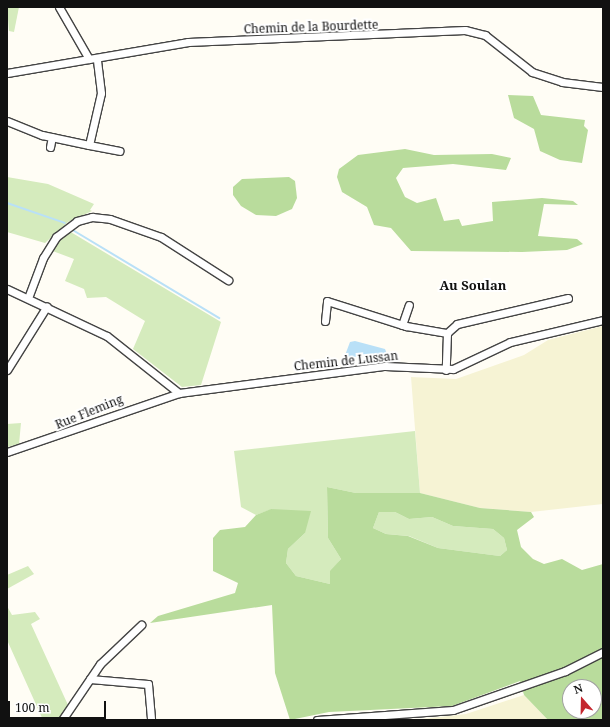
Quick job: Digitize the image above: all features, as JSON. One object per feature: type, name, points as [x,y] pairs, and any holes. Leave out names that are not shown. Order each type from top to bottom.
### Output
[{"type":"street","points":[[60,7],[89,59]]},
{"type":"street","name":"Chemin de la Bourdette","points":[[7,73],[188,42],[465,30],[485,34],[532,72],[562,82],[603,87]]},
{"type":"street","points":[[89,145],[101,93],[98,58]]},
{"type":"street","points":[[7,121],[52,137],[119,151]]},
{"type":"street","points":[[50,147],[52,137]]},
{"type":"street","points":[[28,298],[43,258],[56,237],[77,221],[92,217],[110,219],[161,237],[228,280]]},
{"type":"street","points":[[7,289],[47,306],[107,336],[179,393]]},
{"type":"street","points":[[446,370],[447,334],[457,324],[564,296],[568,298]]},
{"type":"street","points":[[325,321],[327,301],[402,325],[447,334]]},
{"type":"street","points":[[402,325],[409,305]]},
{"type":"street","points":[[7,370],[47,306]]},
{"type":"street","name":"Chemin de Lussan","points":[[179,393],[385,366],[446,370],[510,342],[603,320]]},
{"type":"street","name":"Rue Fleming","points":[[7,452],[179,393]]},
{"type":"street","points":[[62,720],[90,679],[140,625]]},
{"type":"street","points":[[317,720],[458,709],[565,671],[603,652]]},
{"type":"street","points":[[90,679],[148,684],[150,720]]},
{"type":"shaded area","points":[[603,326],[603,504],[531,512],[480,508],[420,493],[411,377],[456,379],[524,355],[548,340]]},
{"type":"shaded area","points":[[524,695],[548,720],[413,720],[466,714]]},
{"type":"green space","points":[[7,7],[19,7],[14,32],[9,31]]},
{"type":"green space","points":[[508,95],[533,96],[541,115],[585,120],[584,126],[588,130],[582,163],[560,160],[540,151],[534,129],[514,118]]},
{"type":"green space","points":[[405,149],[434,155],[492,154],[511,158],[506,170],[453,164],[403,168],[396,178],[405,197],[417,203],[436,198],[444,221],[459,219],[462,226],[493,221],[492,202],[542,198],[573,201],[578,205],[544,204],[538,236],[577,239],[583,244],[567,250],[522,252],[411,251],[391,228],[374,225],[367,207],[342,192],[337,177],[339,169],[358,155]]},
{"type":"green space","points":[[7,177],[48,184],[94,204],[90,210],[92,211],[68,222],[45,243],[7,232]]},
{"type":"green space","points":[[289,177],[295,181],[297,198],[292,209],[276,216],[256,215],[241,206],[233,195],[233,187],[242,179]]},
{"type":"green space","points":[[69,231],[221,322],[201,385],[182,387],[133,349],[145,321],[106,297],[87,298],[84,289],[65,281],[74,259],[50,250]]},
{"type":"green space","points":[[21,423],[19,444],[7,447],[7,424]]},
{"type":"green space","points":[[415,431],[420,493],[356,493],[327,487],[328,538],[341,559],[331,571],[330,584],[296,576],[286,563],[288,549],[305,533],[272,509],[256,515],[241,507],[234,451]]},
{"type":"green space","points":[[327,487],[356,493],[420,493],[480,508],[531,512],[534,517],[517,530],[521,547],[533,559],[544,564],[562,559],[582,570],[603,564],[603,720],[548,720],[524,695],[520,681],[452,706],[329,712],[290,720],[275,673],[272,605],[150,623],[158,616],[235,593],[238,583],[213,571],[213,538],[220,530],[245,527],[256,515],[271,509],[311,511],[305,533],[288,549],[286,563],[296,576],[330,584],[330,571],[341,559],[328,538]],"holes":[[[379,512],[395,512],[409,519],[432,517],[453,526],[493,529],[504,538],[507,550],[500,556],[438,548],[408,536],[386,534],[373,528]]]},
{"type":"green space","points":[[379,512],[395,512],[409,519],[432,517],[453,526],[493,529],[504,538],[507,550],[500,556],[438,548],[409,536],[386,534],[373,528]]},
{"type":"green space","points":[[28,566],[34,574],[7,589],[7,575]]},
{"type":"green space","points":[[7,606],[12,615],[35,612],[40,619],[31,624],[68,705],[58,720],[43,720],[7,640]]},
{"type":"water","points":[[355,341],[385,349],[387,354],[344,358],[350,342]]},
{"type":"waterway","points":[[7,203],[65,223]]},
{"type":"waterway","points":[[71,229],[219,318]]},
{"type":"district","name":"Au Soulan","points":[[473,285]]}]
